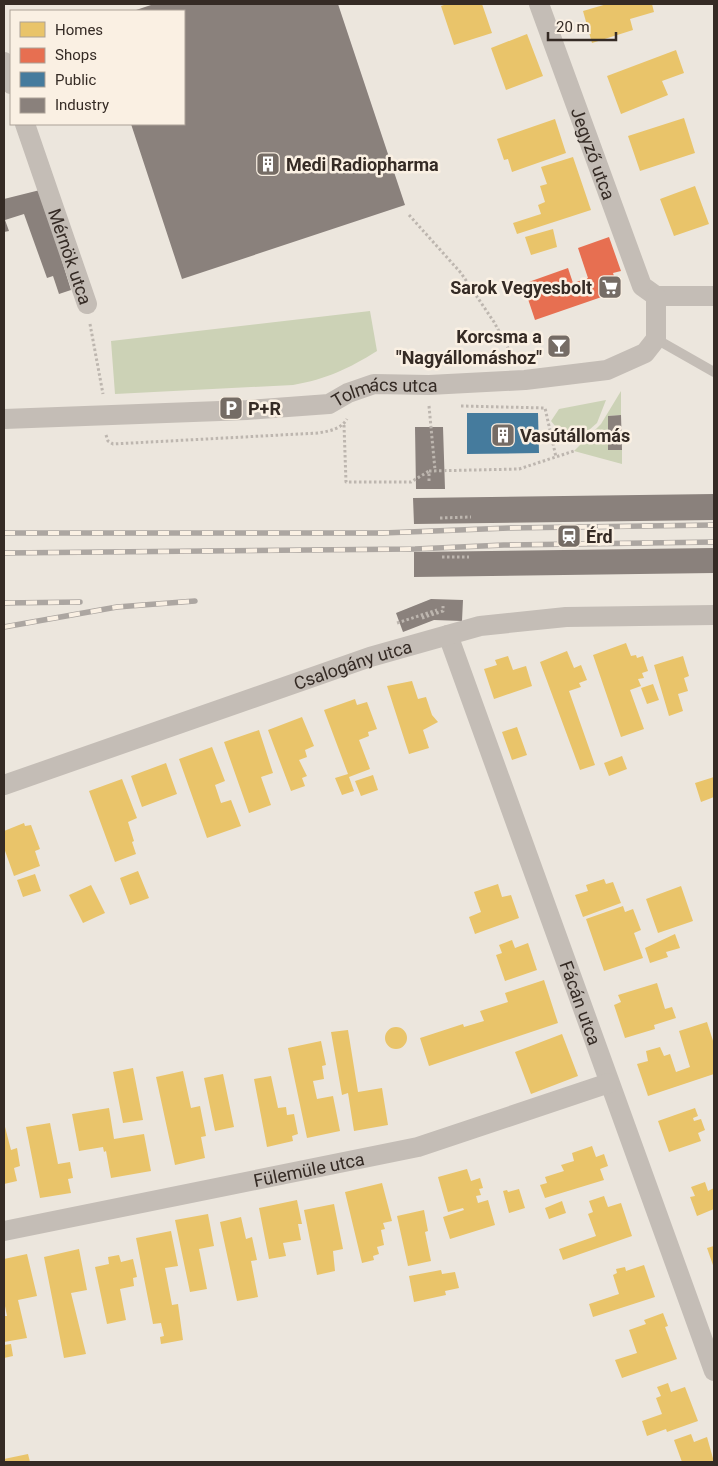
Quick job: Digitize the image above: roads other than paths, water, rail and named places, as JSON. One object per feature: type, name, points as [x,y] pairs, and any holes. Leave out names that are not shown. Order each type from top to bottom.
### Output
[{"type":"street","name":"Jegyző utca","points":[[539,4],[638,278],[642,286],[656,296]]},
{"type":"street","points":[[4,62],[10,81]]},
{"type":"street","name":"Mérnök utca","points":[[25,125],[87,304]]},
{"type":"street","points":[[656,339],[656,296],[714,296]]},
{"type":"street","name":"Tolmács utca","points":[[4,419],[100,417],[310,406],[329,404],[348,393],[374,384],[429,385],[525,380],[607,370],[645,353],[656,339]]},
{"type":"street","name":"Csalogány utca","points":[[4,785],[370,657],[480,626],[526,620],[714,614]]},
{"type":"street","name":"Fácán utca","points":[[448,635],[714,1371]]},
{"type":"street","name":"Fülemüle utca","points":[[4,1231],[418,1147],[609,1083]]},
{"type":"lane","points":[[656,339],[714,372]]},
{"type":"railway","points":[[4,533],[383,533],[509,528],[714,525]]},
{"type":"railway","points":[[4,553],[415,549],[504,545],[714,542]]},
{"type":"railway","points":[[4,627],[117,607],[195,601]]},
{"type":"railway","points":[[4,603],[80,602]]},
{"type":"place","name":"Medi Radiopharma","points":[[268,164]]},
{"type":"place","name":"Sarok Vegyesbolt","points":[[610,287]]},
{"type":"place","name":"Korcsma a \"Nagyállomáshoz\"","points":[[559,346]]},
{"type":"place","name":"P+R","points":[[231,408]]},
{"type":"place","name":"Vasútállomás","points":[[503,435]]},
{"type":"place","name":"Érd","points":[[569,536]]}]
